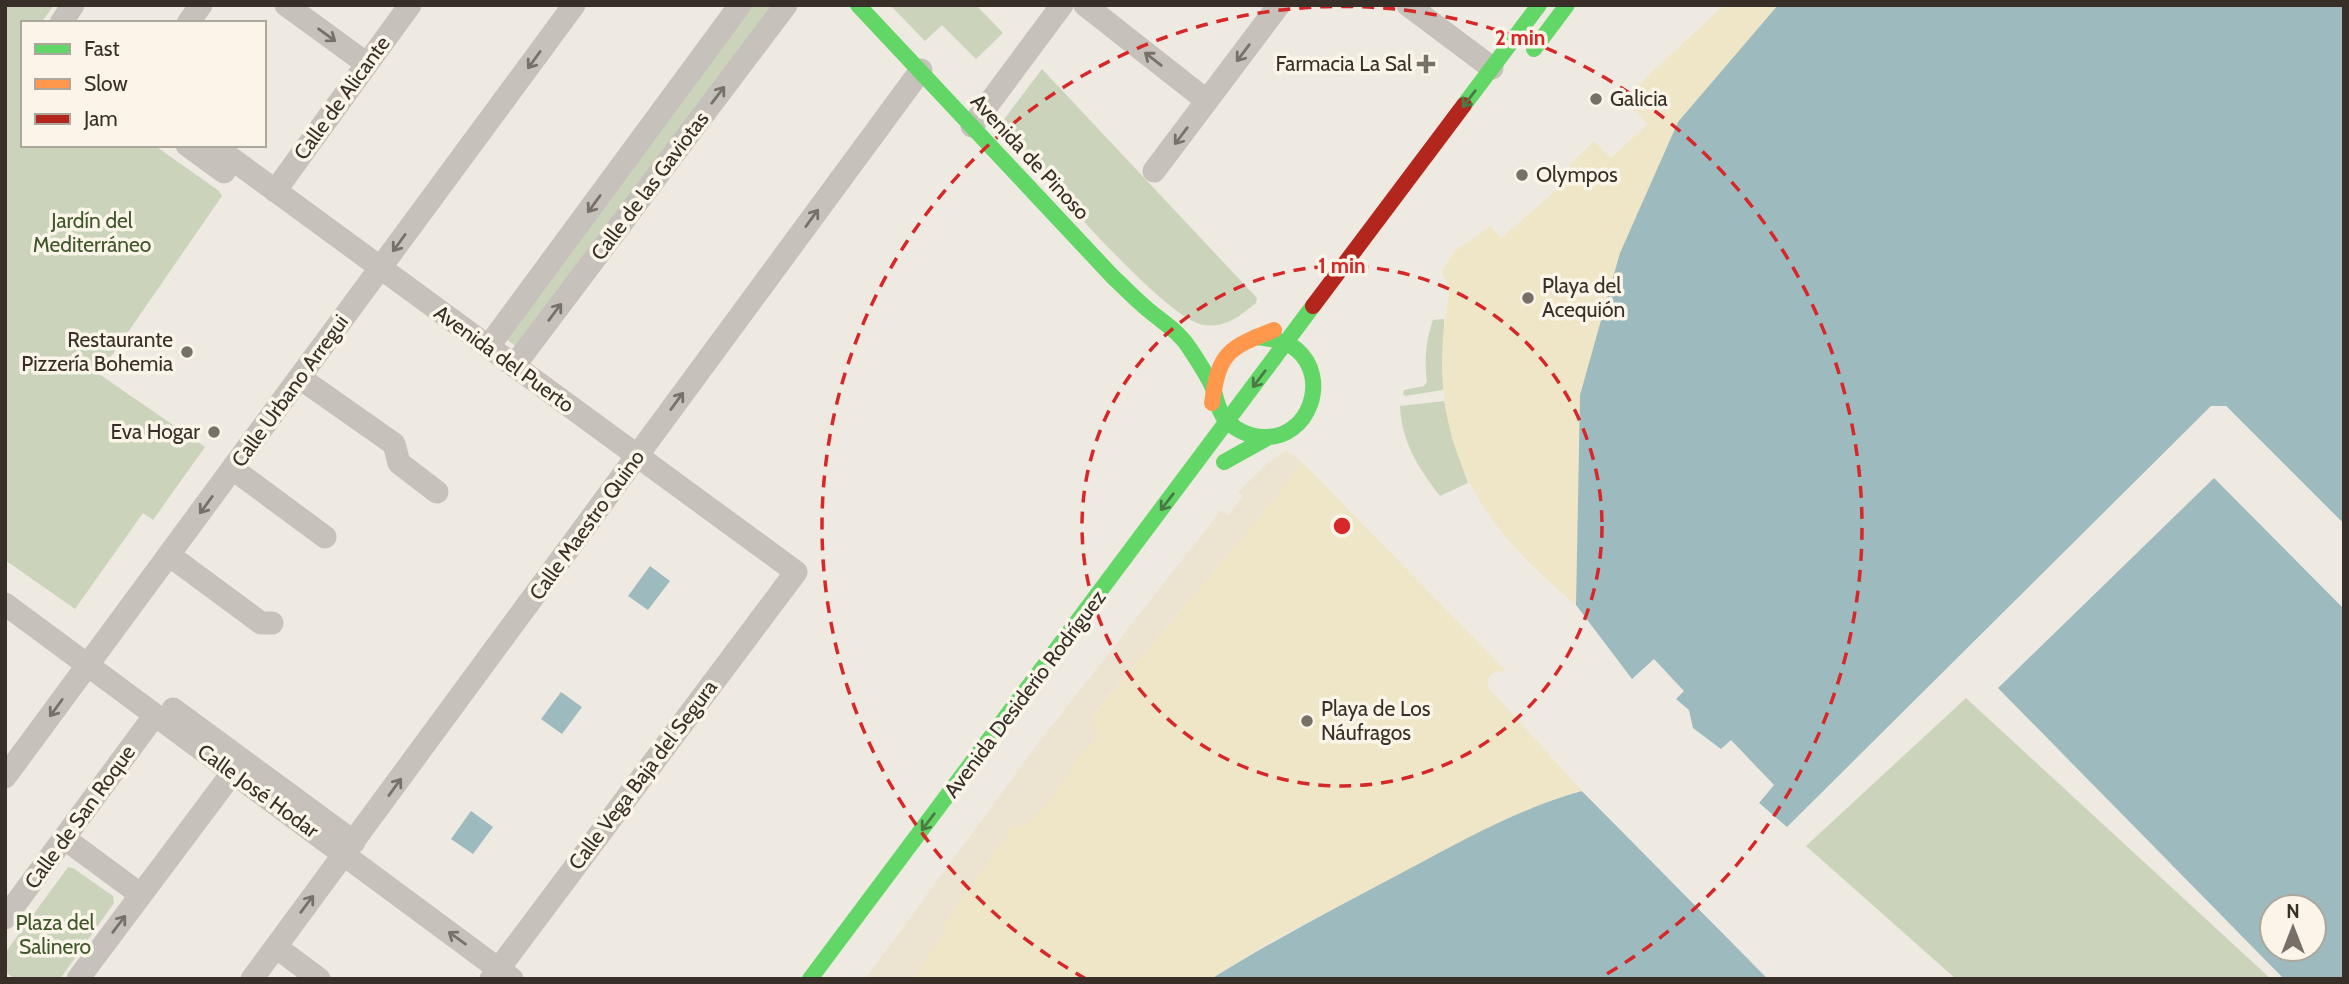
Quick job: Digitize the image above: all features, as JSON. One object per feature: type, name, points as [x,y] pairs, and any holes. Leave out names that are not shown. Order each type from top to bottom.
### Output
[{"type":"street","points":[[62,21],[73,5]]},
{"type":"street","points":[[189,21],[201,5]]},
{"type":"street","points":[[286,5],[367,64]]},
{"type":"street","name":"Calle de Alicante","points":[[275,191],[410,5]]},
{"type":"street","name":"Calle Urbano Arregui","points":[[5,778],[574,5]]},
{"type":"street","name":"Calle de las Gaviotas","points":[[488,347],[740,5]]},
{"type":"street","name":"Calle de las Gaviotas","points":[[514,366],[786,5]]},
{"type":"street","name":"Avenida de Pinoso","points":[[858,5],[1113,276],[1144,306],[1177,332],[1213,390],[1217,407],[1227,422]]},
{"type":"street","points":[[972,127],[1062,5]]},
{"type":"street","points":[[1085,5],[1207,100]]},
{"type":"street","points":[[1154,170],[1279,5]]},
{"type":"street","points":[[1408,5],[1492,68]]},
{"type":"street","name":"Avenida Desiderio Rodríguez","points":[[810,979],[1539,5]]},
{"type":"street","points":[[1523,64],[1567,5]]},
{"type":"street","name":"Calle Maestro Quino","points":[[252,979],[921,70]]},
{"type":"street","name":"Avenida del Puerto","points":[[190,147],[488,347],[632,462]]},
{"type":"street","name":"Avenida del Puerto","points":[[216,147],[275,191],[376,274],[632,462],[796,572]]},
{"type":"street","points":[[1208,448],[1218,365],[1234,346],[1307,316]]},
{"type":"street","name":"Avenida de Pinoso","points":[[1177,332],[1201,338]]},
{"type":"street","points":[[1224,341],[1266,337],[1287,342],[1304,356],[1314,380],[1312,403],[1300,423],[1224,462]]},
{"type":"street","points":[[300,378],[394,444],[399,463],[437,492]]},
{"type":"street","points":[[1227,422],[1269,437]]},
{"type":"street","points":[[1213,478],[1250,428]]},
{"type":"street","points":[[233,469],[325,537]]},
{"type":"street","points":[[169,555],[261,623],[272,623]]},
{"type":"street","name":"Calle Vega Baja del Segura","points":[[500,976],[796,572]]},
{"type":"street","name":"Calle José Hodar","points":[[5,586],[155,715],[233,772],[349,848]]},
{"type":"street","name":"Calle José Hodar","points":[[9,615],[92,659],[349,848],[500,976]]},
{"type":"street","name":"Calle de San Roque","points":[[5,918],[155,715]]},
{"type":"street","points":[[78,979],[233,772]]},
{"type":"street","points":[[64,838],[141,895]]},
{"type":"street","points":[[276,947],[319,979]]},
{"type":"green space","name":"Jardín del Mediterráneo","points":[[5,5],[54,5],[42,21],[21,21],[21,147],[157,147],[219,191],[222,196],[99,374],[205,447],[153,520],[143,513],[75,609],[5,560]]},
{"type":"green space","points":[[747,5],[775,5],[521,350],[503,337]]},
{"type":"green space","points":[[890,5],[976,5],[1003,33],[976,59],[942,25],[925,41]]},
{"type":"green space","points":[[1042,69],[1257,298],[1256,303],[1232,320],[1219,325],[1204,325],[1185,317],[1160,297],[1099,238],[999,126]]},
{"type":"green space","points":[[1444,319],[1443,390],[1405,396],[1404,390],[1424,386],[1427,382],[1426,351],[1431,327],[1433,320]]},
{"type":"green space","points":[[1444,401],[1453,440],[1468,483],[1440,496],[1412,454],[1401,419],[1400,406]]},
{"type":"green space","points":[[1966,698],[2271,979],[1956,979],[1806,846]]},
{"type":"green space","name":"Plaza del Salinero","points":[[68,867],[113,896],[114,903],[60,979],[15,979],[5,972],[5,953]]},
{"type":"sand","name":"Playa del Acequión","points":[[1724,5],[1778,5],[1678,122],[1580,395],[1576,605],[1522,555],[1499,529],[1464,472],[1445,404],[1442,354],[1449,289],[1441,272],[1454,252],[1490,226],[1501,238],[1575,174],[1569,165],[1594,141],[1611,158],[1648,124],[1624,98]]},
{"type":"sand","name":"Playa de Los Náufragos","points":[[1302,462],[1506,671],[1495,672],[1488,678],[1488,687],[1582,791],[1509,817],[1268,943],[1211,979],[912,979],[947,929],[943,925],[1014,826],[1017,827],[1095,738],[1097,734],[1091,717],[1274,500]]},
{"type":"shaded area","points":[[1286,450],[1302,462],[1274,500],[1091,716],[1098,728],[1095,738],[1078,758],[1059,789],[1026,826],[1014,826],[943,925],[948,929],[912,979],[865,979],[1036,746],[1221,510],[1228,515],[1243,496],[1238,492],[1269,462]]},
{"type":"water","points":[[1778,5],[2344,5],[2344,524],[2226,406],[2211,407],[1787,828],[1759,803],[1774,785],[1731,740],[1721,749],[1693,728],[1689,710],[1676,699],[1684,691],[1654,659],[1632,679],[1576,605],[1580,395],[1620,253],[1678,122]]},
{"type":"water","points":[[2214,478],[2344,609],[2344,979],[2284,979],[2268,963],[2328,963],[2328,893],[2258,893],[2258,953],[1998,688]]},
{"type":"water","points":[[650,566],[670,581],[648,610],[628,596]]},
{"type":"water","points":[[561,692],[582,707],[562,734],[541,719]]},
{"type":"water","points":[[1582,791],[1768,979],[1211,979],[1308,923],[1471,836],[1537,806]]},
{"type":"water","points":[[471,811],[493,827],[473,854],[451,839]]},
{"type":"pier","points":[[2211,406],[2226,406],[2344,524],[2344,528],[2224,410],[2213,410],[1789,830],[1785,830],[1757,805],[1759,803],[1787,827]]},
{"type":"pier","points":[[1579,788],[1584,788],[1618,821],[1771,979],[1768,979]]},
{"type":"traffic: fast","points":[[858,5],[1113,277],[1182,338],[1207,376],[1226,420],[1239,430],[1254,436],[1280,435],[1293,428],[1310,405],[1312,375],[1307,361],[1296,349],[1282,342],[1256,337]]},
{"type":"traffic: fast","points":[[1464,105],[1539,5]]},
{"type":"traffic: fast","points":[[1534,49],[1567,5]]},
{"type":"traffic: fast","points":[[810,979],[1313,306]]},
{"type":"traffic: fast","points":[[1224,462],[1269,437]]},
{"type":"traffic: slow","points":[[1212,403],[1218,373],[1228,354],[1246,342],[1274,330]]},
{"type":"traffic: jam","points":[[1313,306],[1464,105]]},
{"type":"place","name":"Farmacia La Sal","points":[[1426,64]]},
{"type":"place","name":"Galicia","points":[[1596,99]]},
{"type":"place","name":"Olympos","points":[[1522,175]]},
{"type":"place","name":"Playa del Acequión","points":[[1528,298]]},
{"type":"place","name":"Restaurante Pizzería Bohemia","points":[[187,352]]},
{"type":"place","name":"Eva Hogar","points":[[214,432]]},
{"type":"place","name":"Playa de Los Náufragos","points":[[1307,721]]}]
